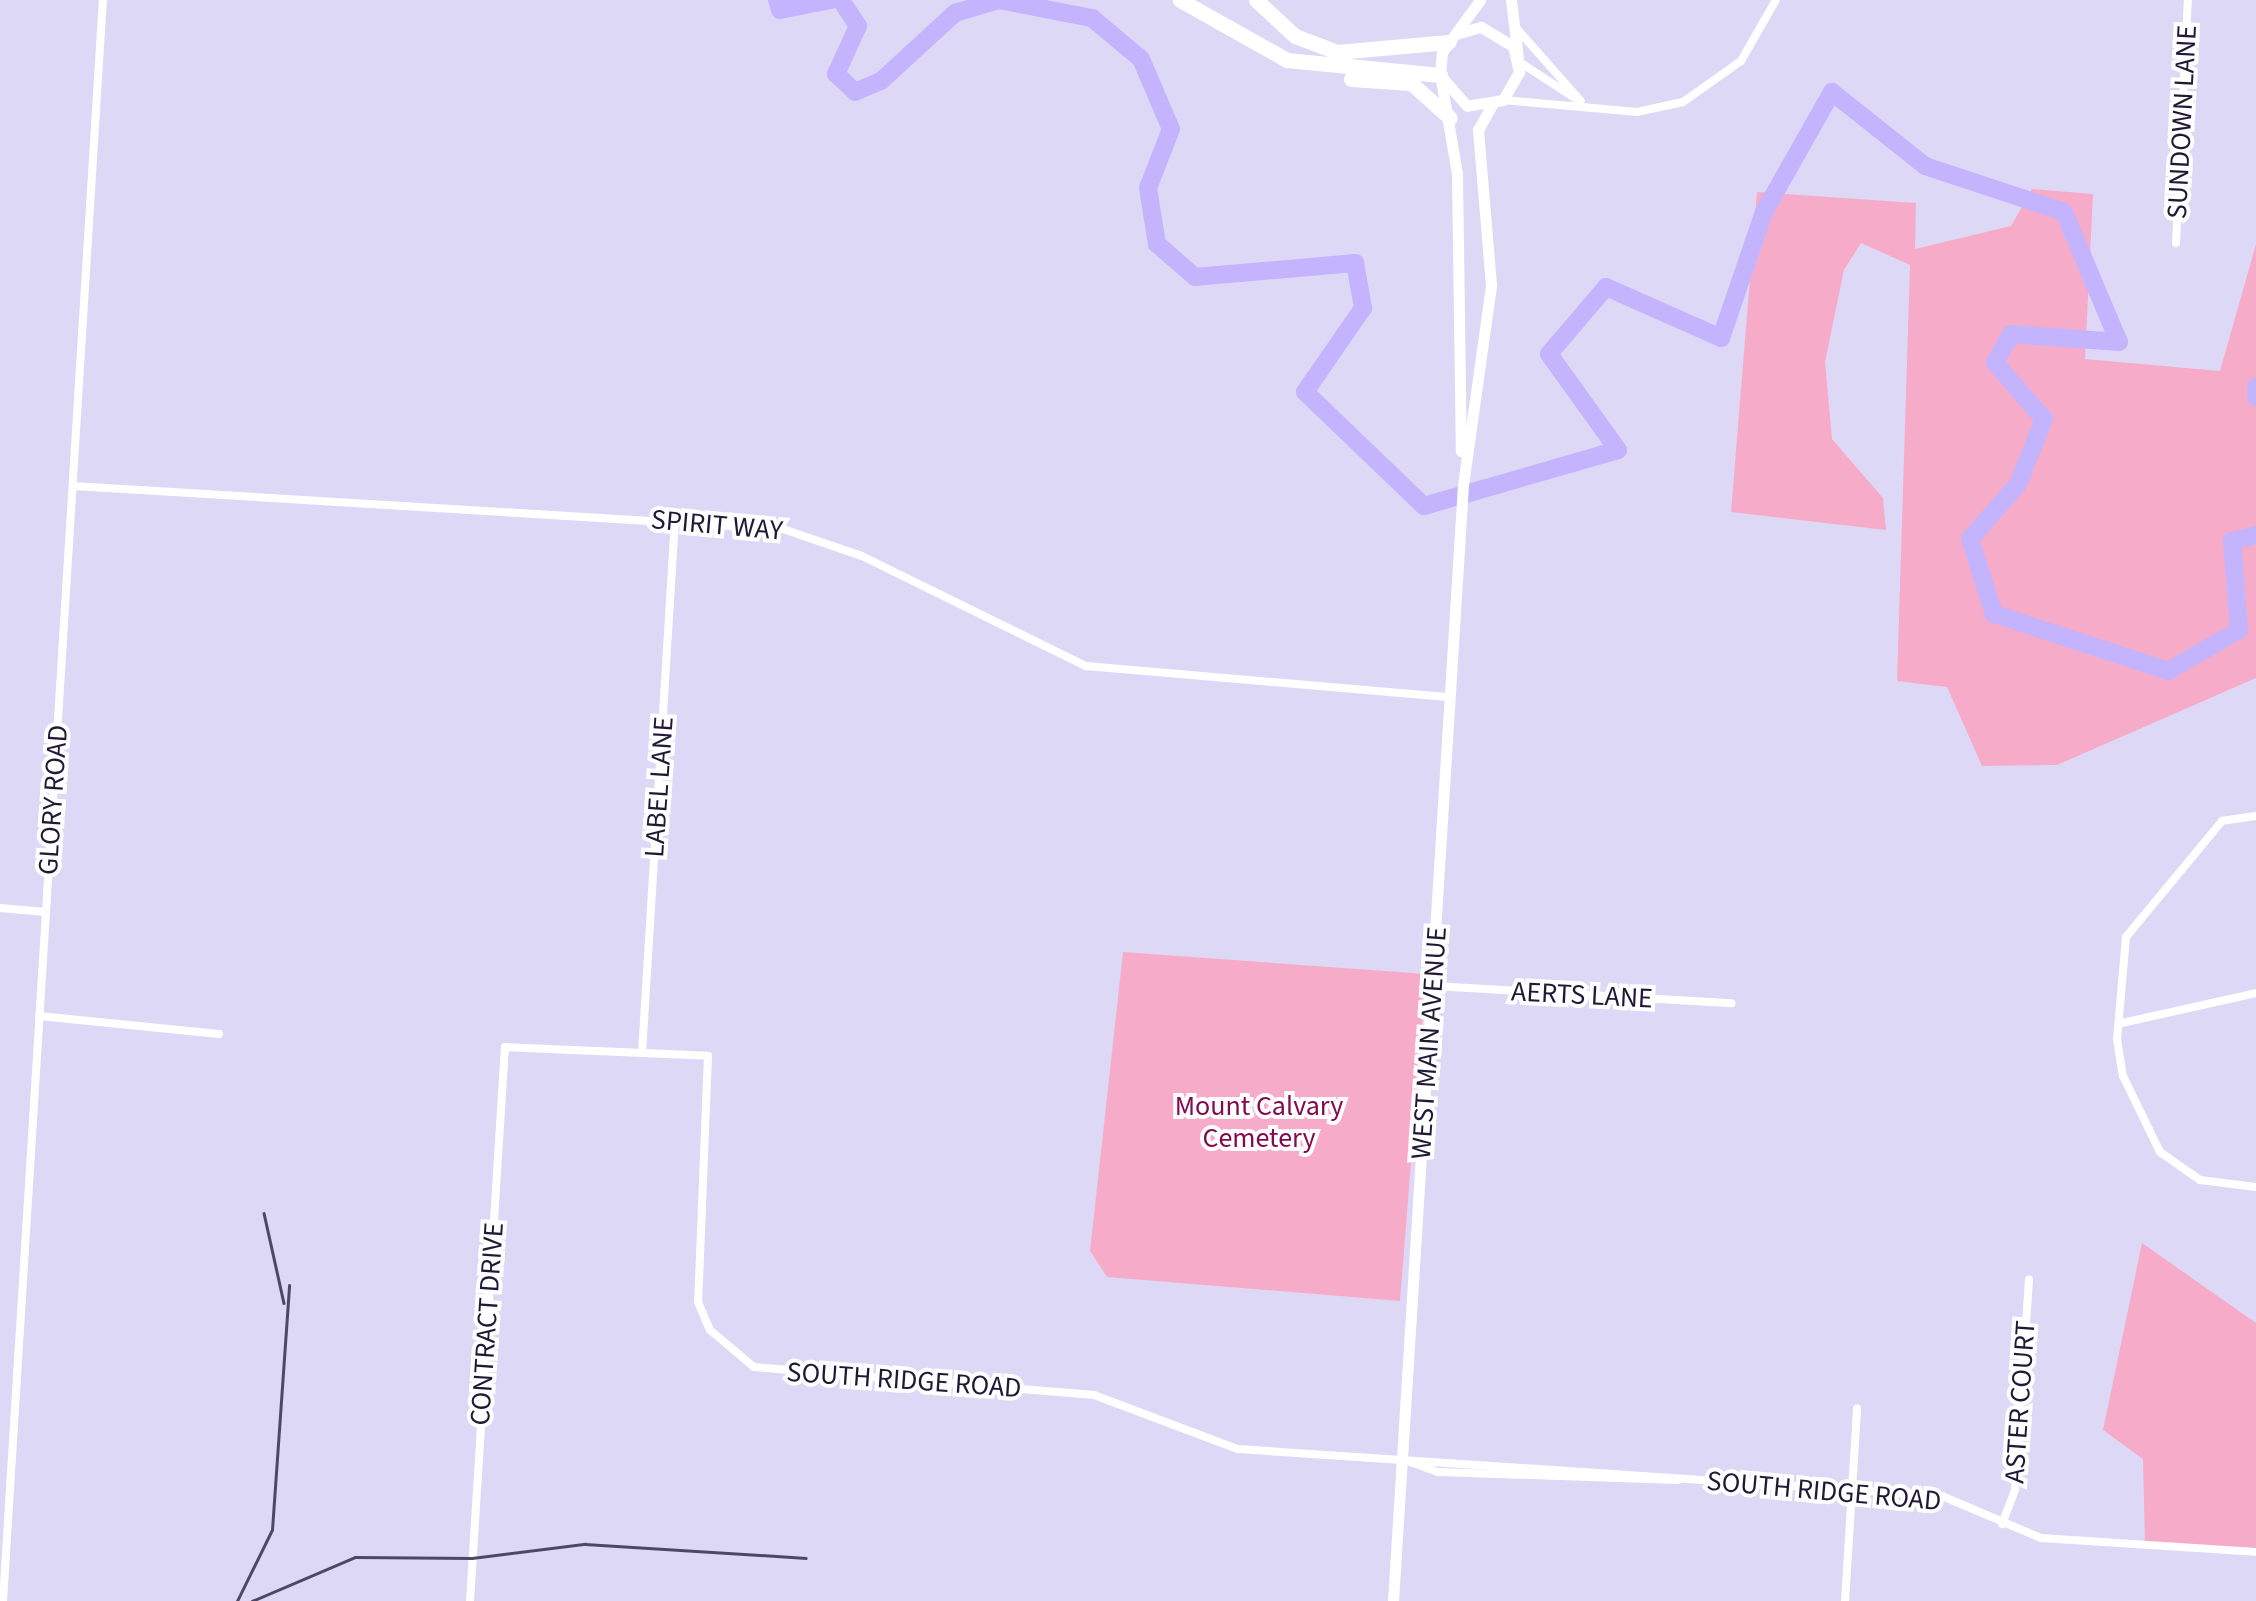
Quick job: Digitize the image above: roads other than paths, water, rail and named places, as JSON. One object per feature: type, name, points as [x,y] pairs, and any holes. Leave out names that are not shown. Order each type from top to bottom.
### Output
[{"type":"highway","points":[[1180,0],[1261,50],[1310,65],[1410,83],[1450,118]]},
{"type":"highway","points":[[1256,0],[1295,36],[1337,52],[1452,38]]},
{"type":"highway","points":[[1310,65],[1440,78]]},
{"type":"main road","points":[[1480,0],[1452,38],[1440,78],[1456,100],[1498,102],[1518,60],[1511,0]]},
{"type":"main road","points":[[1452,38],[1494,30],[1518,60]]},
{"type":"main road","name":"WEST MAIN AVENUE","points":[[1440,78],[1450,118],[1463,485]]},
{"type":"main road","name":"WEST MAIN AVENUE","points":[[1393,1601],[1460,523],[1492,251],[1478,130],[1498,102]]},
{"type":"street","name":"GLORY ROAD","points":[[3,1601],[103,0]]},
{"type":"street","points":[[1498,102],[1584,103],[1644,112],[1698,94],[1745,57],[1776,0]]},
{"type":"street","name":"SUNDOWN LANE","points":[[2176,244],[2188,0]]},
{"type":"street","points":[[1517,28],[1584,103]]},
{"type":"street","points":[[1518,60],[1584,103]]},
{"type":"street","name":"SPIRIT WAY","points":[[72,486],[770,527],[837,544],[1028,644],[1126,676],[1450,698]]},
{"type":"street","name":"LABEL LANE","points":[[642,1053],[675,520]]},
{"type":"street","points":[[2256,816],[2222,822],[2126,936],[2122,1023],[2123,1076],[2138,1115],[2160,1152],[2200,1180],[2256,1187]]},
{"type":"street","points":[[0,908],[46,912]]},
{"type":"street","name":"AERTS LANE","points":[[1432,986],[1732,1004]]},
{"type":"street","points":[[2122,1023],[2256,993]]},
{"type":"street","points":[[40,1016],[219,1034]]},
{"type":"street","name":"SOUTH RIDGE ROAD","points":[[505,1047],[708,1056],[698,1302],[710,1330],[754,1366],[1087,1394],[1238,1449],[1656,1470],[1683,1480]]},
{"type":"street","name":"CONTRACT DRIVE","points":[[470,1601],[505,1047]]},
{"type":"street","name":"ASTER COURT","points":[[2002,1524],[2015,1490],[2029,1279]]},
{"type":"street","points":[[1845,1601],[1857,1408]]},
{"type":"street","name":"SOUTH RIDGE ROAD","points":[[1402,1459],[1438,1472],[1683,1480],[1942,1496],[2041,1538],[2256,1552]]},
{"type":"waterway","points":[[777,0],[780,10],[831,0]]},
{"type":"waterway","points":[[841,0],[858,26],[836,74],[855,92],[881,81],[955,13],[999,0],[1092,18],[1141,59],[1171,129],[1148,188],[1157,244],[1195,277],[1355,263],[1363,308],[1305,392],[1424,506],[1618,450],[1549,354],[1606,287],[1721,338],[1764,212],[1832,92],[1925,166],[2064,212],[2119,342],[2011,334],[1995,363],[2044,419],[2018,484],[1970,539],[1994,614],[2168,671],[2239,630],[2232,541],[2256,535]]},
{"type":"waterway","points":[[2256,387],[2256,397]]},
{"type":"railway","points":[[264,1213],[284,1303]]},
{"type":"railway","points":[[237,1601],[272,1530],[289,1286]]},
{"type":"railway","points":[[252,1601],[355,1557],[472,1558],[585,1544],[806,1558]]},
{"type":"park label","name":"Mount Calvary Cemetery","points":[[1259,1122]]}]
